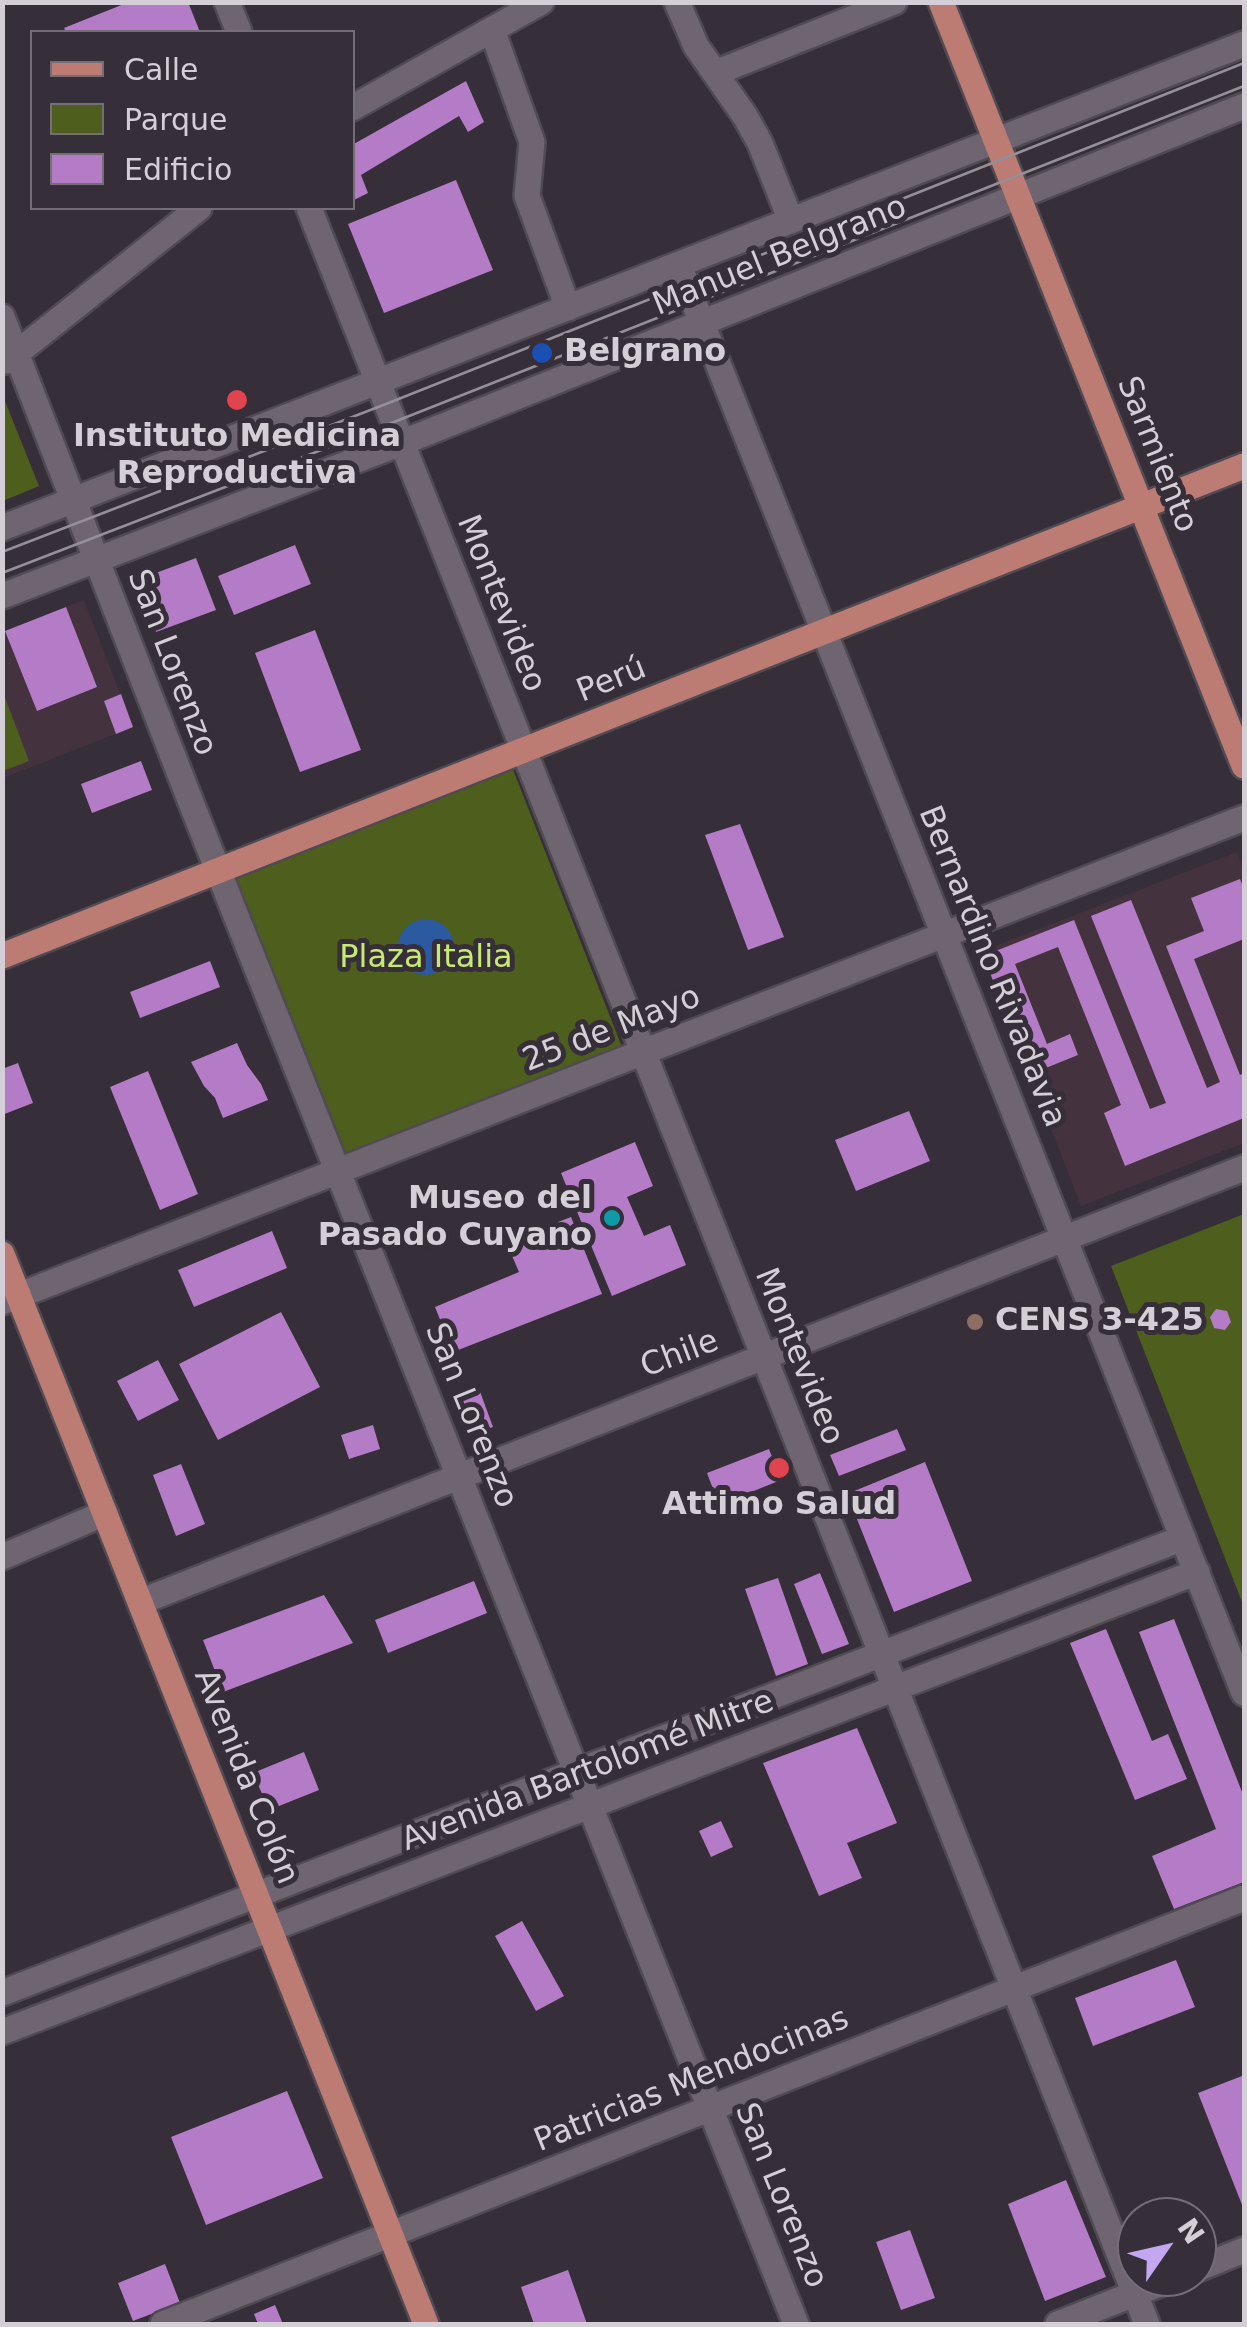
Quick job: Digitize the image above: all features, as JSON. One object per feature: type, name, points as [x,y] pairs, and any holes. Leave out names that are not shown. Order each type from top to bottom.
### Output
[{"type":"main road","name":"Sarmiento","points":[[941,2],[1244,766]]},
{"type":"main road","name":"Perú","points":[[2,956],[1244,466]]},
{"type":"main road","name":"Avenida Colón","points":[[2,1254],[11,1299],[105,1512],[426,2324]]},
{"type":"street","points":[[227,2],[238,30]]},
{"type":"street","points":[[355,106],[541,2]]},
{"type":"street","points":[[677,2],[696,46],[760,143],[792,220]]},
{"type":"street","points":[[715,73],[894,2]]},
{"type":"street","points":[[492,30],[532,142],[527,196],[568,308]]},
{"type":"street","name":"Manuel Belgrano","points":[[2,528],[1244,44]]},
{"type":"street","name":"Manuel Belgrano","points":[[2,596],[402,443],[1244,106]]},
{"type":"street","points":[[10,359],[196,210]]},
{"type":"street","name":"Montevideo","points":[[310,210],[1117,2251]]},
{"type":"street","name":"Bernardino Rivadavia","points":[[678,264],[1244,1693]]},
{"type":"street","name":"San Lorenzo","points":[[2,317],[10,359],[74,500],[796,2324]]},
{"type":"street","name":"25 de Mayo","points":[[11,1299],[1244,818]]},
{"type":"street","name":"Chile","points":[[140,1602],[1244,1168]]},
{"type":"street","points":[[2,1557],[105,1512]]},
{"type":"street","name":"Avenida Bartolomé Mitre","points":[[2,1993],[1183,1538]]},
{"type":"street","name":"Avenida Bartolomé Mitre","points":[[2,2032],[1197,1572]]},
{"type":"street","name":"Patricias Mendocinas","points":[[164,2324],[1244,1898]]},
{"type":"street","points":[[1217,2261],[1244,2250]]},
{"type":"street","points":[[1058,2324],[1126,2297]]},
{"type":"street","name":"Montevideo","points":[[1135,2297],[1147,2324]]},
{"type":"shaded area","points":[[84,600],[133,727],[3,778],[3,632]]},
{"type":"shaded area","points":[[1237,852],[1244,872],[1244,1143],[1081,1206],[982,951]]},
{"type":"green space","points":[[5,401],[39,486],[3,501],[2,404]]},
{"type":"green space","points":[[3,692],[29,761],[2,771]]},
{"type":"green space","name":"Plaza Italia","points":[[510,762],[622,1047],[342,1155],[231,871]]},
{"type":"green space","points":[[1244,1214],[1244,1607],[1111,1266]]},
{"type":"water","points":[[426,919],[446,927],[454,947],[446,967],[426,975],[406,967],[398,947],[406,927]]},
{"type":"building","points":[[129,2],[188,2],[199,30],[65,30]]},
{"type":"building","points":[[466,81],[484,122],[468,132],[459,116],[361,175],[368,193],[355,200],[355,143]]},
{"type":"building","points":[[456,180],[493,270],[384,313],[348,224]]},
{"type":"building","points":[[295,545],[311,584],[234,615],[218,576]]},
{"type":"building","points":[[196,558],[216,610],[156,632],[137,580]]},
{"type":"building","points":[[66,607],[97,687],[37,711],[5,631]]},
{"type":"building","points":[[315,630],[361,750],[300,772],[255,653]]},
{"type":"building","points":[[121,694],[133,727],[116,734],[104,701]]},
{"type":"building","points":[[141,761],[152,790],[92,813],[81,784]]},
{"type":"building","points":[[740,824],[784,937],[748,950],[705,835]]},
{"type":"building","points":[[1240,879],[1244,889],[1244,939],[1194,959],[1240,1075],[1244,1073],[1244,1118],[1125,1166],[1104,1113],[1121,1105],[1058,947],[1015,964],[1047,1044],[1070,1034],[1078,1055],[1031,1074],[983,956],[1074,920],[1150,1109],[1166,1103],[1091,916],[1131,900],[1207,1088],[1220,1082],[1166,946],[1204,931],[1191,898]]},
{"type":"building","points":[[210,961],[220,987],[140,1018],[130,992]]},
{"type":"building","points":[[237,1043],[268,1100],[223,1118],[191,1062]]},
{"type":"building","points":[[18,1063],[33,1103],[2,1115],[2,1069]]},
{"type":"building","points":[[148,1071],[198,1194],[160,1210],[110,1087]]},
{"type":"building","points":[[909,1111],[930,1161],[856,1191],[835,1140]]},
{"type":"building","points":[[635,1142],[653,1186],[627,1197],[644,1236],[670,1225],[686,1265],[612,1296],[561,1173]]},
{"type":"building","points":[[571,1217],[602,1294],[453,1352],[435,1307],[519,1272],[506,1242]]},
{"type":"building","points":[[272,1231],[287,1268],[194,1307],[178,1270]]},
{"type":"building","points":[[1216,1309],[1227,1311],[1231,1322],[1225,1330],[1214,1328],[1210,1317]]},
{"type":"building","points":[[281,1312],[320,1387],[218,1440],[179,1364]]},
{"type":"building","points":[[158,1360],[179,1400],[138,1421],[117,1381]]},
{"type":"building","points":[[478,1386],[493,1427],[474,1434],[470,1423],[464,1425],[453,1395]]},
{"type":"building","points":[[373,1425],[380,1449],[349,1459],[341,1435]]},
{"type":"building","points":[[897,1429],[906,1450],[839,1476],[830,1455]]},
{"type":"building","points":[[769,1449],[781,1480],[719,1505],[707,1473]]},
{"type":"building","points":[[925,1462],[972,1581],[894,1612],[847,1494]]},
{"type":"building","points":[[181,1464],[205,1524],[176,1536],[153,1475]]},
{"type":"building","points":[[820,1573],[849,1644],[822,1654],[794,1584]]},
{"type":"building","points":[[778,1578],[808,1664],[776,1676],[745,1589]]},
{"type":"building","points":[[474,1581],[487,1613],[388,1653],[375,1620]]},
{"type":"building","points":[[324,1595],[353,1643],[223,1692],[203,1640]]},
{"type":"building","points":[[1174,1619],[1244,1797],[1244,1882],[1174,1909],[1152,1856],[1216,1829],[1139,1632]]},
{"type":"building","points":[[1106,1629],[1152,1741],[1168,1734],[1187,1779],[1135,1800],[1070,1643]]},
{"type":"building","points":[[857,1728],[897,1823],[847,1843],[862,1878],[819,1896],[763,1763]]},
{"type":"building","points":[[304,1752],[319,1790],[269,1810],[253,1773]]},
{"type":"building","points":[[721,1821],[733,1847],[711,1857],[699,1831]]},
{"type":"building","points":[[522,1921],[564,1996],[536,2011],[495,1936]]},
{"type":"building","points":[[1176,1960],[1195,2007],[1093,2046],[1075,1998]]},
{"type":"building","points":[[1242,2076],[1244,2083],[1244,2210],[1198,2093]]},
{"type":"building","points":[[287,2091],[323,2178],[206,2225],[171,2137]]},
{"type":"building","points":[[1066,2180],[1106,2277],[1045,2301],[1008,2204]]},
{"type":"building","points":[[910,2230],[935,2298],[901,2310],[876,2242]]},
{"type":"building","points":[[165,2264],[180,2303],[133,2321],[118,2283]]},
{"type":"building","points":[[568,2270],[587,2324],[534,2324],[521,2287]]},
{"type":"building","points":[[275,2305],[283,2324],[258,2324],[254,2314]]},
{"type":"tram line","points":[[2,552],[1244,63]]},
{"type":"tram line","points":[[2,573],[1244,86]]},
{"type":"place","name":"Belgrano","points":[[542,353]]},
{"type":"place","name":"Instituto Medicina Reproductiva","points":[[237,400]]},
{"type":"place","name":"Museo del Pasado Cuyano","points":[[612,1218]]},
{"type":"place","name":"CENS 3-425","points":[[975,1322]]},
{"type":"place","name":"Attimo Salud","points":[[779,1468]]}]
